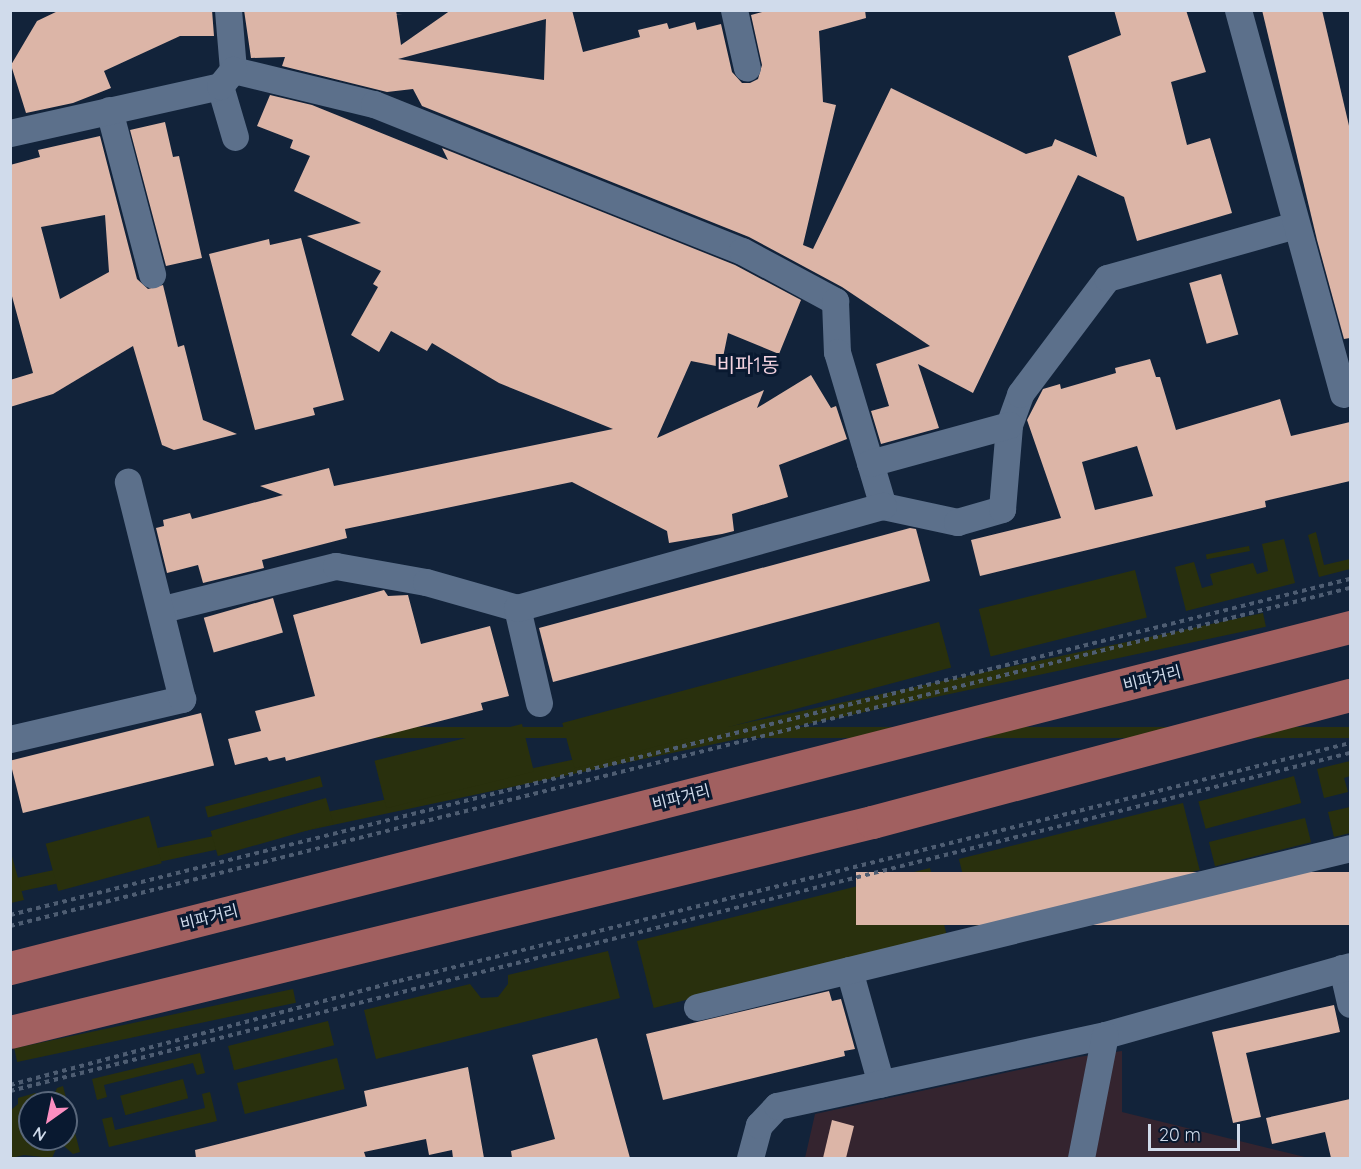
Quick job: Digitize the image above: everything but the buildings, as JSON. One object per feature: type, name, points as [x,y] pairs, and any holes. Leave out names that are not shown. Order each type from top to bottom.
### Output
[{"type":"main road","name":"비파거리","points":[[10,968],[1350,627]]},
{"type":"main road","points":[[10,1032],[872,822],[1350,695]]},
{"type":"street","points":[[228,10],[226,78],[235,137]]},
{"type":"street","points":[[734,10],[747,68]]},
{"type":"street","points":[[1238,10],[1343,394]]},
{"type":"street","points":[[10,133],[109,110],[226,78],[374,104],[742,251],[835,301],[837,352],[884,506]]},
{"type":"street","points":[[109,110],[152,274]]},
{"type":"street","points":[[162,609],[336,566],[426,582],[517,608],[884,506],[957,522],[1002,509],[1009,425],[1029,379],[1107,278],[1295,225]]},
{"type":"street","points":[[870,463],[1009,425]]},
{"type":"street","points":[[10,740],[182,699],[162,609],[128,482]]},
{"type":"street","points":[[517,608],[539,703]]},
{"type":"street","points":[[697,1007],[1350,848]]},
{"type":"street","points":[[750,1158],[759,1125],[777,1106],[1105,1035],[1346,967],[1350,1004]]},
{"type":"street","points":[[849,970],[881,1084]]},
{"type":"street","points":[[1081,1158],[1105,1035]]},
{"type":"path","points":[[10,915],[1350,579]]},
{"type":"path","points":[[10,926],[1350,588]]},
{"type":"path","points":[[10,1085],[399,981],[1350,743]]},
{"type":"path","points":[[10,1091],[1350,753]]},
{"type":"shaded area","points":[[1122,1051],[1122,1112],[1309,1158],[805,1158],[815,1114],[1078,1057]]},
{"type":"green space","points":[[1316,532],[1324,565],[1350,559],[1350,569],[1319,577],[1308,535]]},
{"type":"green space","points":[[1284,539],[1295,583],[1186,611],[1175,567],[1194,562],[1202,588],[1213,585],[1210,574],[1253,563],[1257,574],[1268,571],[1262,544]]},
{"type":"green space","points":[[1249,546],[1250,551],[1207,559],[1206,554]]},
{"type":"green space","points":[[1135,570],[1147,618],[991,656],[979,609]]},
{"type":"green space","points":[[1263,613],[1266,627],[10,894],[10,879]]},
{"type":"green space","points":[[939,622],[951,667],[574,768],[562,723]]},
{"type":"green space","points":[[522,724],[534,772],[386,808],[375,761]]},
{"type":"green space","points":[[354,727],[1350,727],[1350,738],[354,738]]},
{"type":"green space","points":[[1350,761],[1350,776],[1344,778],[1348,792],[1324,798],[1317,769]]},
{"type":"green space","points":[[320,776],[323,787],[208,817],[205,807]]},
{"type":"green space","points":[[1294,776],[1301,803],[1206,829],[1198,802]]},
{"type":"green space","points":[[326,798],[333,823],[218,856],[211,831]]},
{"type":"green space","points":[[1183,803],[1200,870],[976,926],[959,859]]},
{"type":"green space","points":[[1350,807],[1350,833],[1334,837],[1328,812]]},
{"type":"green space","points":[[149,816],[162,863],[58,891],[46,844]]},
{"type":"green space","points":[[1305,818],[1311,842],[1215,866],[1209,842]]},
{"type":"green space","points":[[10,849],[24,900],[11,903],[10,903]]},
{"type":"green space","points":[[930,868],[947,935],[654,1008],[637,941]]},
{"type":"green space","points":[[608,951],[620,998],[376,1059],[364,1010],[470,984],[481,998],[498,997],[508,984],[508,975]]},
{"type":"green space","points":[[293,989],[296,1003],[17,1062],[14,1048]]},
{"type":"green space","points":[[328,1021],[334,1045],[234,1070],[228,1046]]},
{"type":"green space","points":[[200,1053],[205,1073],[197,1075],[193,1063],[104,1085],[107,1097],[97,1100],[92,1079]]},
{"type":"green space","points":[[337,1058],[345,1089],[245,1114],[237,1083]]},
{"type":"green space","points":[[183,1079],[188,1098],[125,1115],[120,1096]]},
{"type":"green space","points":[[63,1086],[64,1091],[56,1091],[57,1088]]},
{"type":"green space","points":[[210,1092],[217,1121],[109,1147],[102,1119],[112,1117],[115,1130],[205,1108],[202,1094]]},
{"type":"green space","points":[[18,1104],[18,1151],[55,1151],[52,1158],[24,1155],[11,1158],[11,1110]]},
{"type":"green space","points":[[78,1144],[80,1152],[73,1154],[70,1151],[78,1151]]},
{"type":"district","name":"비파1동","points":[[748,364]]}]
